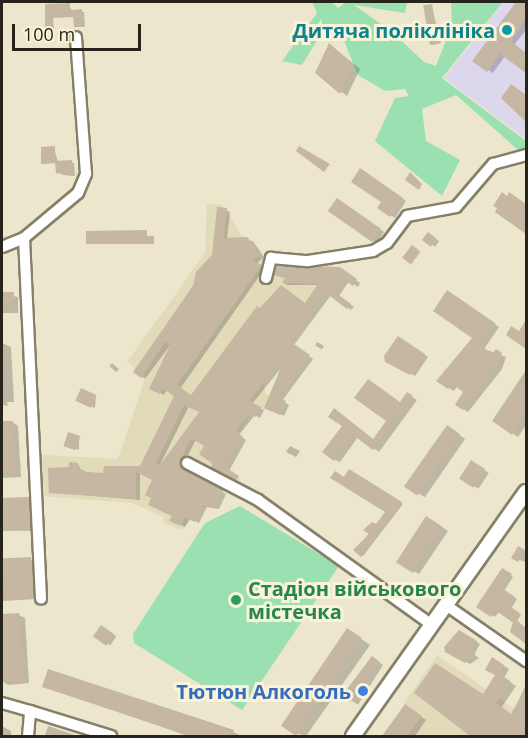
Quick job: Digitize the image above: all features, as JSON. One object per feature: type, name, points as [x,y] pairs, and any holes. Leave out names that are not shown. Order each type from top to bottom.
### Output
[{"type":"main road","points":[[353,736],[526,492]]},
{"type":"street","points":[[2,247],[24,238],[78,193],[86,174],[76,37]]},
{"type":"street","points":[[266,278],[271,258],[308,261],[373,251],[387,243],[407,216],[456,207],[493,164],[526,155]]},
{"type":"street","points":[[24,238],[41,599]]},
{"type":"street","points":[[187,463],[258,500],[432,625]]},
{"type":"street","points":[[446,605],[526,661]]},
{"type":"street","points":[[2,703],[111,736]]},
{"type":"street","points":[[28,736],[30,711]]},
{"type":"shaded area","points":[[504,2],[526,2],[526,139],[444,78]]},
{"type":"shaded area","points":[[207,204],[222,205],[256,257],[315,265],[320,258],[344,273],[330,281],[262,374],[265,392],[276,401],[272,412],[256,406],[219,464],[234,474],[182,530],[163,522],[164,517],[132,503],[41,496],[43,455],[118,459],[146,376],[127,362],[205,253]]},
{"type":"shaded area","points":[[437,655],[526,717],[526,736],[407,736],[421,716],[404,703]]},
{"type":"green space","points":[[312,2],[332,2],[338,8],[346,2],[407,2],[405,13],[354,5],[392,32],[424,62],[436,66],[452,25],[451,2],[503,2],[442,78],[526,141],[526,152],[517,149],[456,95],[422,109],[426,141],[460,160],[442,196],[375,141],[395,98],[409,96],[405,89],[385,91],[358,75],[337,24],[316,42],[302,65],[282,61],[317,13]]},
{"type":"green space","name":"Стадіон військового містечка","points":[[240,506],[339,566],[242,710],[134,643],[133,634],[205,523]]},
{"type":"building","name":"Дитяча поліклініка","points":[[516,2],[526,2],[526,19],[511,41],[526,53],[526,73],[500,54],[487,72],[472,61]]},
{"type":"building","points":[[70,3],[70,10],[82,9],[83,27],[74,27],[73,17],[51,17],[52,30],[45,30],[45,4]]},
{"type":"building","points":[[432,4],[439,43],[430,45],[423,6]]},
{"type":"building","points":[[329,43],[354,65],[340,94],[315,73]]},
{"type":"building","points":[[511,84],[526,95],[526,122],[501,98]]},
{"type":"building","points":[[55,146],[55,161],[72,160],[73,176],[56,173],[55,162],[41,164],[41,147]]},
{"type":"building","points":[[299,146],[330,164],[324,172],[296,151]]},
{"type":"building","points":[[360,168],[403,198],[390,217],[377,208],[381,202],[351,182]]},
{"type":"building","points":[[410,172],[422,184],[419,190],[405,180]]},
{"type":"building","points":[[502,192],[507,196],[509,192],[526,204],[526,234],[495,212],[497,208],[493,206]]},
{"type":"building","points":[[337,198],[381,229],[372,242],[328,211]]},
{"type":"building","points":[[217,207],[227,208],[224,238],[247,237],[261,254],[253,261],[262,265],[177,385],[191,395],[257,306],[260,308],[281,285],[305,303],[318,284],[282,283],[285,278],[274,275],[277,266],[340,267],[357,279],[353,286],[344,280],[336,293],[351,304],[347,309],[326,293],[291,342],[310,355],[279,398],[286,401],[280,415],[264,408],[287,353],[249,401],[261,407],[256,417],[250,414],[236,431],[243,437],[225,467],[239,476],[236,480],[211,467],[213,464],[199,454],[204,446],[191,438],[179,464],[223,490],[215,508],[203,505],[195,522],[185,517],[181,526],[169,521],[172,516],[148,505],[151,498],[145,495],[152,480],[136,472],[136,499],[49,493],[48,468],[69,467],[69,462],[78,463],[78,468],[87,472],[103,473],[104,466],[140,466],[174,396],[162,388],[160,394],[149,389],[170,345],[165,342],[141,378],[133,372],[193,286],[196,272],[212,255]],"holes":[[[184,405],[199,412],[160,465],[156,463]]]},
{"type":"building","points":[[147,230],[147,236],[154,236],[154,244],[86,244],[86,231]]},
{"type":"building","points":[[428,232],[437,239],[431,247],[422,240]]},
{"type":"building","points":[[412,245],[421,252],[411,264],[402,258]]},
{"type":"building","points":[[447,290],[495,323],[480,345],[492,354],[496,349],[502,353],[497,367],[463,410],[455,405],[463,392],[452,384],[448,389],[436,381],[472,338],[433,311]]},
{"type":"building","points":[[2,292],[14,292],[14,311],[2,311]]},
{"type":"building","points":[[526,320],[526,349],[506,335],[511,326],[519,331]]},
{"type":"building","points":[[398,336],[425,354],[410,375],[385,362],[384,356]]},
{"type":"building","points":[[526,370],[526,413],[512,435],[492,421]]},
{"type":"building","points":[[368,379],[400,402],[407,392],[413,396],[373,450],[353,435],[334,461],[322,452],[342,426],[328,417],[334,408],[373,439],[386,421],[354,398]]},
{"type":"building","points":[[81,388],[97,395],[91,408],[75,401]]},
{"type":"building","points":[[2,421],[13,421],[15,474],[2,475]]},
{"type":"building","points":[[447,425],[460,434],[417,496],[404,486]]},
{"type":"building","points":[[68,432],[80,436],[76,450],[63,446]]},
{"type":"building","points":[[471,460],[485,469],[473,488],[459,478]]},
{"type":"building","points":[[349,469],[402,502],[361,557],[353,550],[369,534],[363,530],[372,522],[376,524],[385,512],[330,478],[335,471],[344,477]]},
{"type":"building","points":[[29,497],[30,530],[3,531],[2,498]]},
{"type":"building","points":[[426,516],[443,527],[413,573],[396,562]]},
{"type":"building","points":[[518,546],[525,550],[518,562],[511,558]]},
{"type":"building","points":[[31,557],[33,598],[4,599],[2,559]]},
{"type":"building","points":[[502,568],[512,574],[503,589],[515,597],[509,606],[520,613],[516,619],[526,629],[526,644],[510,632],[513,622],[496,611],[491,617],[476,607]]},
{"type":"building","points":[[19,613],[24,681],[2,682],[2,614]]},
{"type":"building","points":[[101,625],[114,634],[106,646],[93,636]]},
{"type":"building","points":[[347,628],[362,638],[296,736],[281,726]]},
{"type":"building","points":[[459,630],[477,641],[470,651],[476,655],[465,663],[445,652],[444,647]]},
{"type":"building","points":[[372,656],[380,662],[350,702],[342,696]]},
{"type":"building","points":[[492,657],[504,665],[499,673],[511,682],[496,703],[511,714],[526,687],[526,736],[470,736],[414,693],[435,663],[483,694],[495,675],[485,670]]},
{"type":"building","points":[[48,669],[234,730],[232,736],[191,736],[42,687]]},
{"type":"building","points":[[405,704],[422,716],[407,736],[382,736]]},
{"type":"building","points":[[48,726],[75,735],[75,736],[45,736]]},
{"type":"place","name":"Дитяча поліклініка","points":[[507,30]]},
{"type":"place","name":"Стадіон військового містечка","points":[[236,600]]},
{"type":"place","name":"Тютюн Алкоголь","points":[[363,691]]}]
